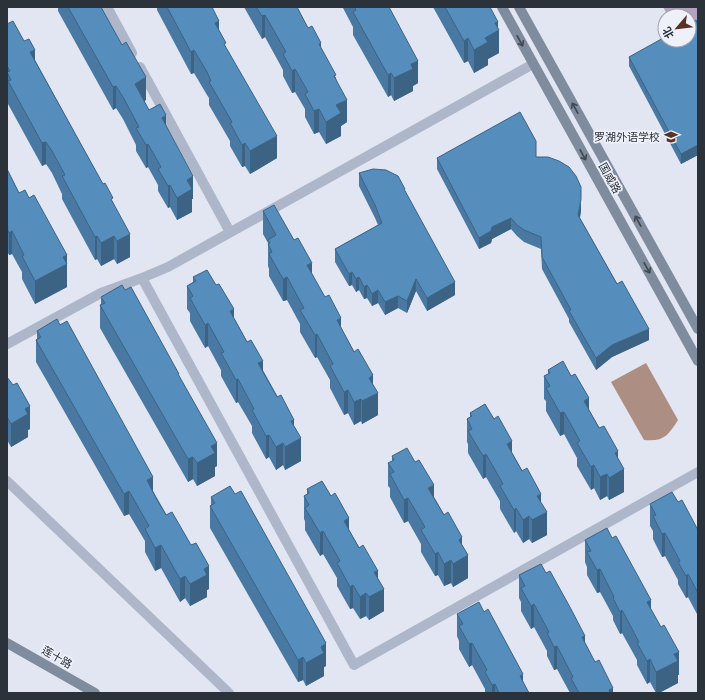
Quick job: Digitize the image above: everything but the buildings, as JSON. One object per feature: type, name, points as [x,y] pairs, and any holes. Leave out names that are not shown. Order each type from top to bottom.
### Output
[{"type":"street","points":[[107,7],[230,232]]},
{"type":"street","name":"国威路","points":[[502,7],[698,361]]},
{"type":"street","name":"国威路","points":[[520,7],[698,329]]},
{"type":"street","points":[[7,344],[101,292],[142,278],[168,267],[533,64]]},
{"type":"street","points":[[142,278],[354,665],[698,472]]},
{"type":"street","points":[[7,481],[229,693]]},
{"type":"street","name":"莲十路","points":[[7,643],[95,693]]},
{"type":"shaded area","points":[[698,7],[698,40],[697,8],[664,8]]},
{"type":"shaded area","points":[[646,363],[678,420],[668,434],[656,440],[644,440],[611,382]]},
{"type":"place","name":"罗湖外语学校","points":[[671,137]]}]
